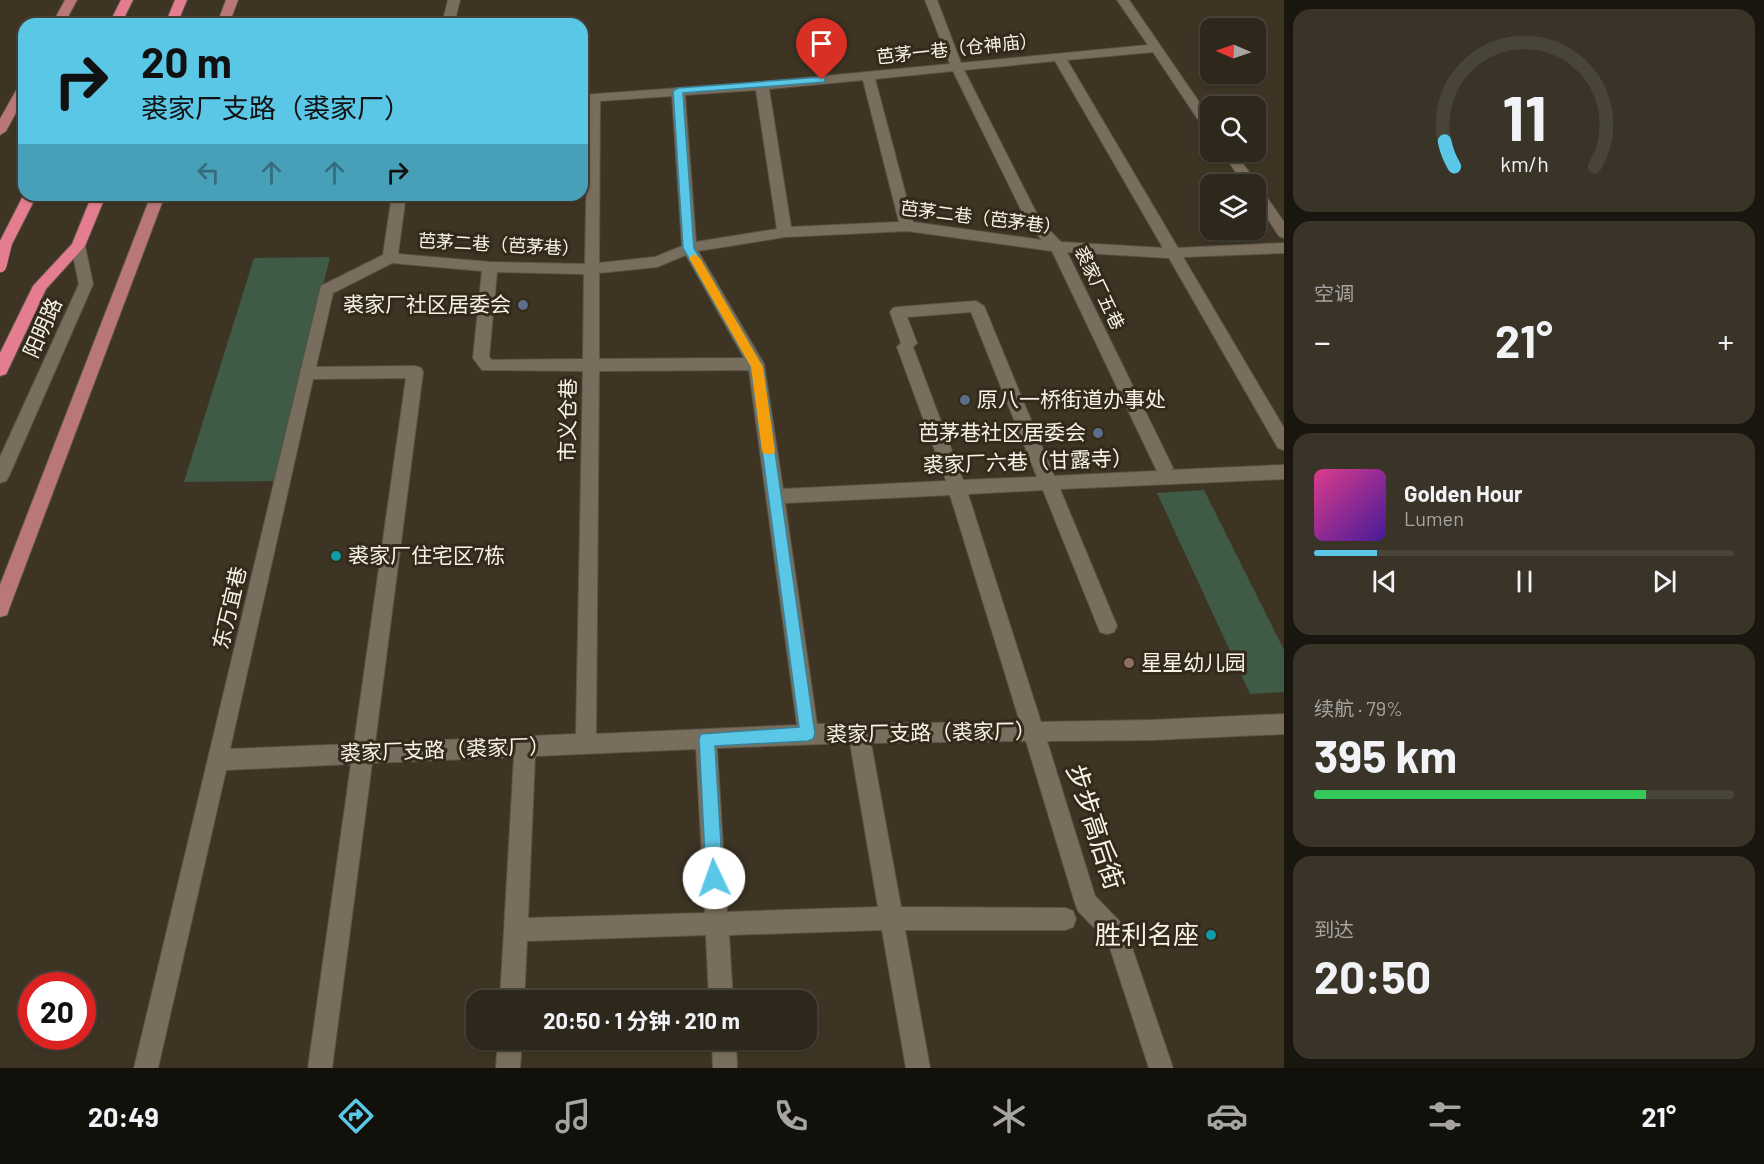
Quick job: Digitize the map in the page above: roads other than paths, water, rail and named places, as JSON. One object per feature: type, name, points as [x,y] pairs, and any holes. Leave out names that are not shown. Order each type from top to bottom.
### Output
[{"type":"highway","points":[[118,18],[127,0]]},
{"type":"highway","points":[[174,18],[182,0]]},
{"type":"highway","points":[[0,266],[2,247],[27,201]]},
{"type":"highway","points":[[0,370],[40,285],[78,246],[97,201]]},
{"type":"main road","points":[[61,18],[71,0]]},
{"type":"main road","points":[[226,18],[232,0]]},
{"type":"main road","points":[[0,131],[18,98]]},
{"type":"main road","points":[[0,609],[156,201]]},
{"type":"street","points":[[450,18],[454,0]]},
{"type":"street","name":"裘家厂五巷","points":[[931,0],[957,68],[1035,224],[1057,247],[1164,468]]},
{"type":"street","points":[[1123,0],[1200,112]]},
{"type":"street","name":"芭茅一巷（仓神庙）","points":[[588,97],[762,86],[1156,48]]},
{"type":"street","points":[[1059,57],[1284,443]]},
{"type":"street","points":[[868,76],[908,226]]},
{"type":"street","points":[[762,86],[785,232]]},
{"type":"street","points":[[678,91],[689,248],[756,364],[808,734]]},
{"type":"street","name":"市义仓巷","points":[[586,744],[591,365],[588,97]]},
{"type":"street","points":[[390,258],[398,201]]},
{"type":"street","points":[[1266,207],[1284,233]]},
{"type":"street","name":"芭茅二巷（芭茅巷）","points":[[390,258],[490,267],[591,269],[657,262],[689,248],[785,232],[908,226],[1057,247],[1173,253],[1284,248]]},
{"type":"street","name":"阳明路","points":[[0,476],[86,284],[78,246]]},
{"type":"street","name":"东万宜巷","points":[[146,1068],[326,290],[390,258]]},
{"type":"street","points":[[490,267],[481,358],[488,366],[756,364]]},
{"type":"street","name":"步步高后街","points":[[1049,484],[976,306],[898,312],[1035,732],[1086,903],[1117,935],[1161,1068]]},
{"type":"street","points":[[307,373],[415,372],[320,1068]]},
{"type":"street","name":"裘家厂六巷（甘露寺）","points":[[774,496],[1284,472]]},
{"type":"street","points":[[1049,484],[1107,627]]},
{"type":"street","name":"裘家厂支路（裘家厂）","points":[[218,760],[808,734],[1035,732],[1284,724]]},
{"type":"street","points":[[859,734],[918,1068]]},
{"type":"street","points":[[706,739],[720,990]]},
{"type":"street","points":[[513,990],[525,747]]},
{"type":"street","points":[[516,930],[892,918],[1065,919]]},
{"type":"street","points":[[508,1068],[509,1050]]},
{"type":"street","points":[[724,1050],[725,1068]]},
{"type":"place","name":"裘家厂社区居委会","points":[[523,305]]},
{"type":"place","name":"原八一桥街道办事处","points":[[965,400]]},
{"type":"place","name":"芭茅巷社区居委会","points":[[1098,433]]},
{"type":"place","name":"裘家厂住宅区7栋","points":[[336,556]]},
{"type":"place","name":"星星幼儿园","points":[[1129,663]]},
{"type":"place","name":"胜利名座","points":[[1211,935]]}]
